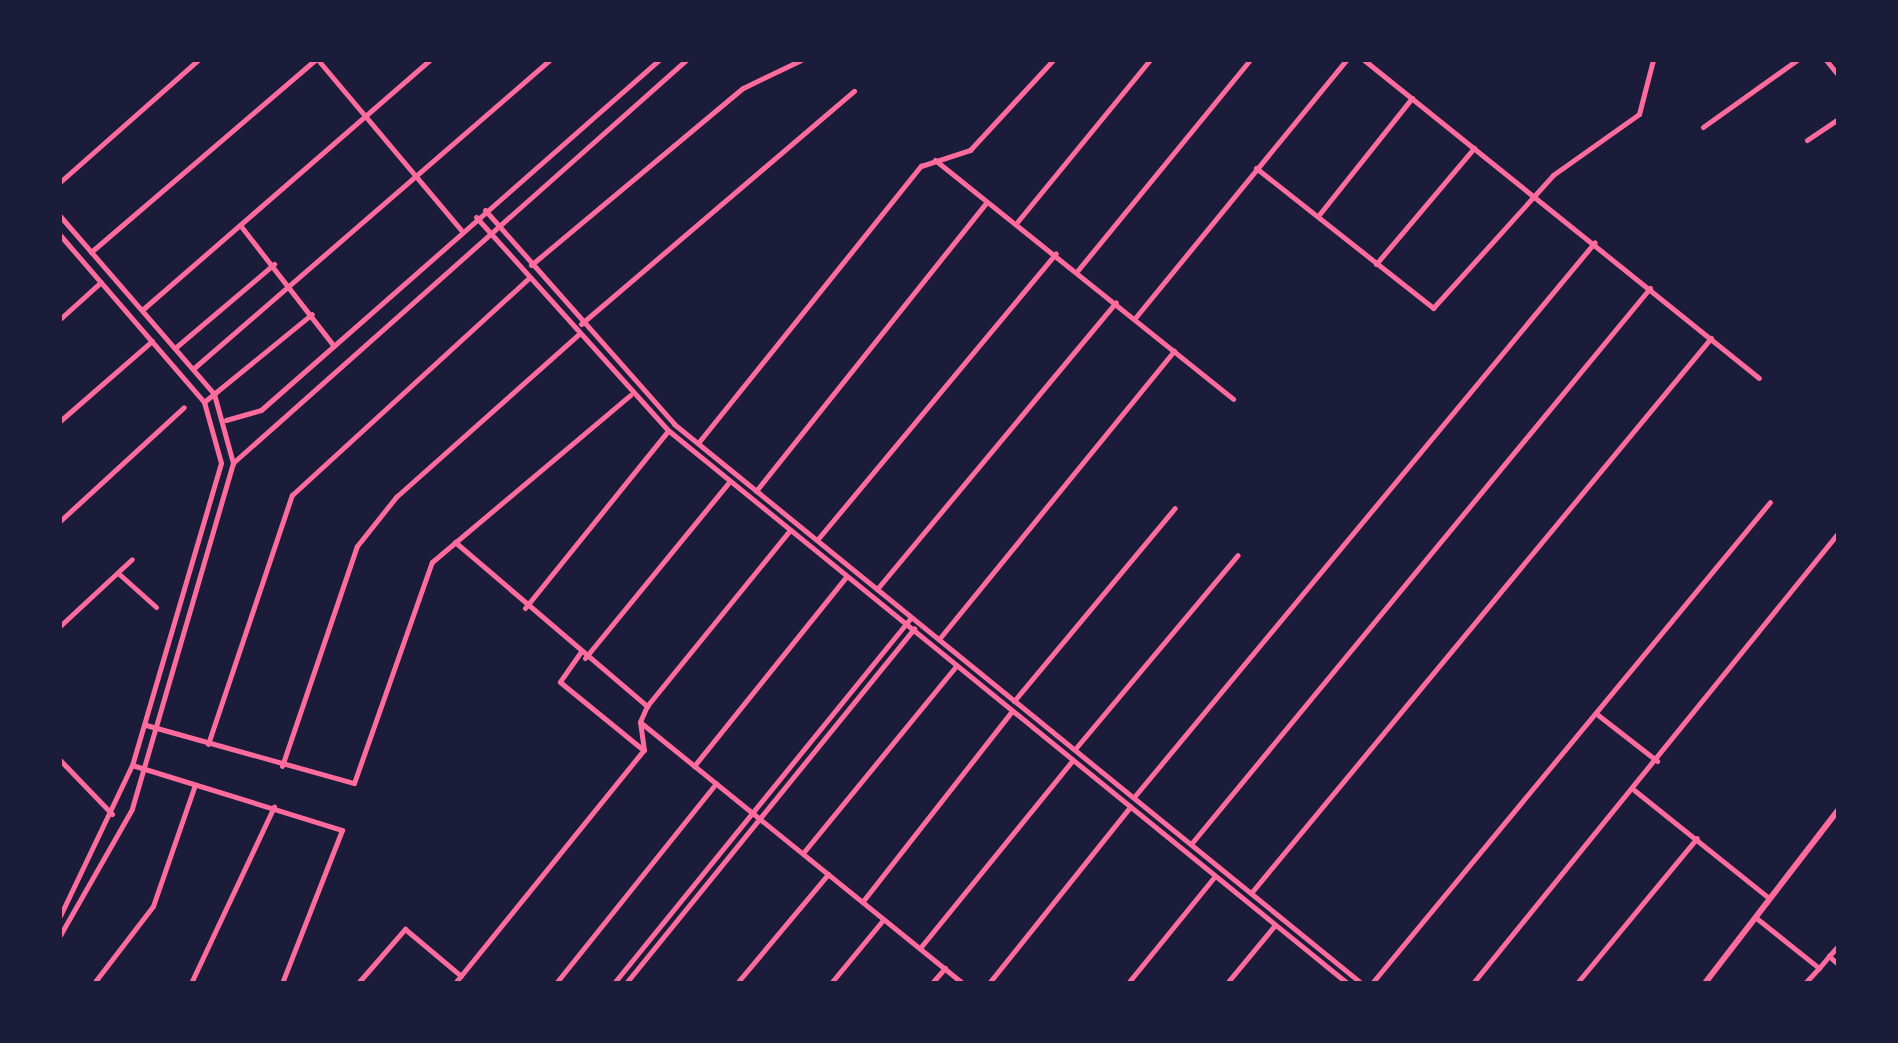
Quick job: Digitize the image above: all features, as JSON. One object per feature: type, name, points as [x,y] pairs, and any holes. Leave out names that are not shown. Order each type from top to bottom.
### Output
[{"type":"main road","points":[[1705,983],[1838,810]]},
{"type":"street","points":[[60,182],[198,60]]},
{"type":"street","points":[[91,252],[316,60],[367,115],[461,231]]},
{"type":"street","points":[[142,310],[430,60]]},
{"type":"street","points":[[194,368],[294,286],[550,60]]},
{"type":"street","points":[[226,420],[249,418],[659,60]]},
{"type":"street","points":[[234,463],[488,231],[686,60]]},
{"type":"street","points":[[531,265],[744,88],[801,60]]},
{"type":"street","points":[[698,444],[934,160],[970,150],[1053,60]]},
{"type":"street","points":[[1018,221],[1150,60]]},
{"type":"street","points":[[1078,270],[1250,60]]},
{"type":"street","points":[[1135,318],[1346,60]]},
{"type":"street","points":[[1364,60],[1537,195],[1759,378]]},
{"type":"street","points":[[1256,168],[1376,264],[1437,306],[1537,195],[1639,114],[1652,60]]},
{"type":"street","points":[[1703,127],[1796,60]]},
{"type":"street","points":[[1826,60],[1838,75]]},
{"type":"street","points":[[580,324],[854,91]]},
{"type":"street","points":[[1318,216],[1412,98]]},
{"type":"street","points":[[1807,140],[1838,118]]},
{"type":"street","points":[[1376,264],[1474,147]]},
{"type":"street","points":[[934,160],[1018,221],[1233,399]]},
{"type":"street","points":[[756,491],[987,202]]},
{"type":"street","points":[[485,210],[648,399],[698,444],[1361,983]]},
{"type":"street","points":[[60,216],[214,394],[226,420],[234,463],[144,769],[98,882],[60,935]]},
{"type":"street","points":[[476,217],[630,395],[669,430],[1346,983]]},
{"type":"street","points":[[240,225],[294,286],[334,346]]},
{"type":"street","points":[[60,236],[204,402],[221,463],[132,766],[60,916]]},
{"type":"street","points":[[1134,797],[1595,242]]},
{"type":"street","points":[[817,540],[1056,252]]},
{"type":"street","points":[[175,348],[274,264]]},
{"type":"street","points":[[208,744],[292,495],[529,278]]},
{"type":"street","points":[[60,319],[101,282]]},
{"type":"street","points":[[1191,844],[1650,288]]},
{"type":"street","points":[[877,589],[1116,302]]},
{"type":"street","points":[[204,402],[312,314]]},
{"type":"street","points":[[282,766],[358,546],[396,497],[578,335]]},
{"type":"street","points":[[1250,893],[1710,338]]},
{"type":"street","points":[[60,421],[152,341]]},
{"type":"street","points":[[939,639],[1174,351]]},
{"type":"street","points":[[144,724],[282,766],[354,783],[416,589],[455,542],[630,395]]},
{"type":"street","points":[[641,405],[648,399]]},
{"type":"street","points":[[60,521],[184,407]]},
{"type":"street","points":[[525,608],[669,430]]},
{"type":"street","points":[[644,750],[560,682],[730,481]]},
{"type":"street","points":[[1372,983],[1598,715],[1770,502]]},
{"type":"street","points":[[1014,701],[1175,508]]},
{"type":"street","points":[[455,983],[644,750],[640,722],[647,706],[790,530]]},
{"type":"street","points":[[1473,983],[1634,790],[1838,534]]},
{"type":"street","points":[[455,542],[525,608],[647,706]]},
{"type":"street","points":[[1074,749],[1238,555]]},
{"type":"street","points":[[60,626],[132,560]]},
{"type":"street","points":[[118,572],[156,607]]},
{"type":"street","points":[[694,766],[846,576]]},
{"type":"street","points":[[614,983],[910,617]]},
{"type":"street","points":[[626,983],[918,623]]},
{"type":"street","points":[[803,854],[956,666]]},
{"type":"street","points":[[863,902],[1012,711]]},
{"type":"street","points":[[1598,715],[1657,760]]},
{"type":"street","points":[[640,722],[962,983]]},
{"type":"street","points":[[60,760],[112,814]]},
{"type":"street","points":[[920,948],[1073,760]]},
{"type":"street","points":[[132,766],[274,806],[342,830],[282,983]]},
{"type":"street","points":[[94,983],[153,906],[195,784]]},
{"type":"street","points":[[556,983],[716,784]]},
{"type":"street","points":[[1634,790],[1769,898]]},
{"type":"street","points":[[191,983],[274,806]]},
{"type":"street","points":[[989,983],[1130,807]]},
{"type":"street","points":[[1577,983],[1697,838]]},
{"type":"street","points":[[737,983],[828,874]]},
{"type":"street","points":[[1128,983],[1214,876]]},
{"type":"street","points":[[1755,917],[1819,968]]},
{"type":"street","points":[[831,983],[884,919]]},
{"type":"street","points":[[1227,983],[1274,925]]},
{"type":"street","points":[[358,983],[405,930],[461,976]]},
{"type":"street","points":[[1303,948],[1308,940]]},
{"type":"street","points":[[1805,983],[1838,946]]},
{"type":"street","points":[[1829,956],[1838,964]]},
{"type":"street","points":[[932,983],[944,968]]}]
